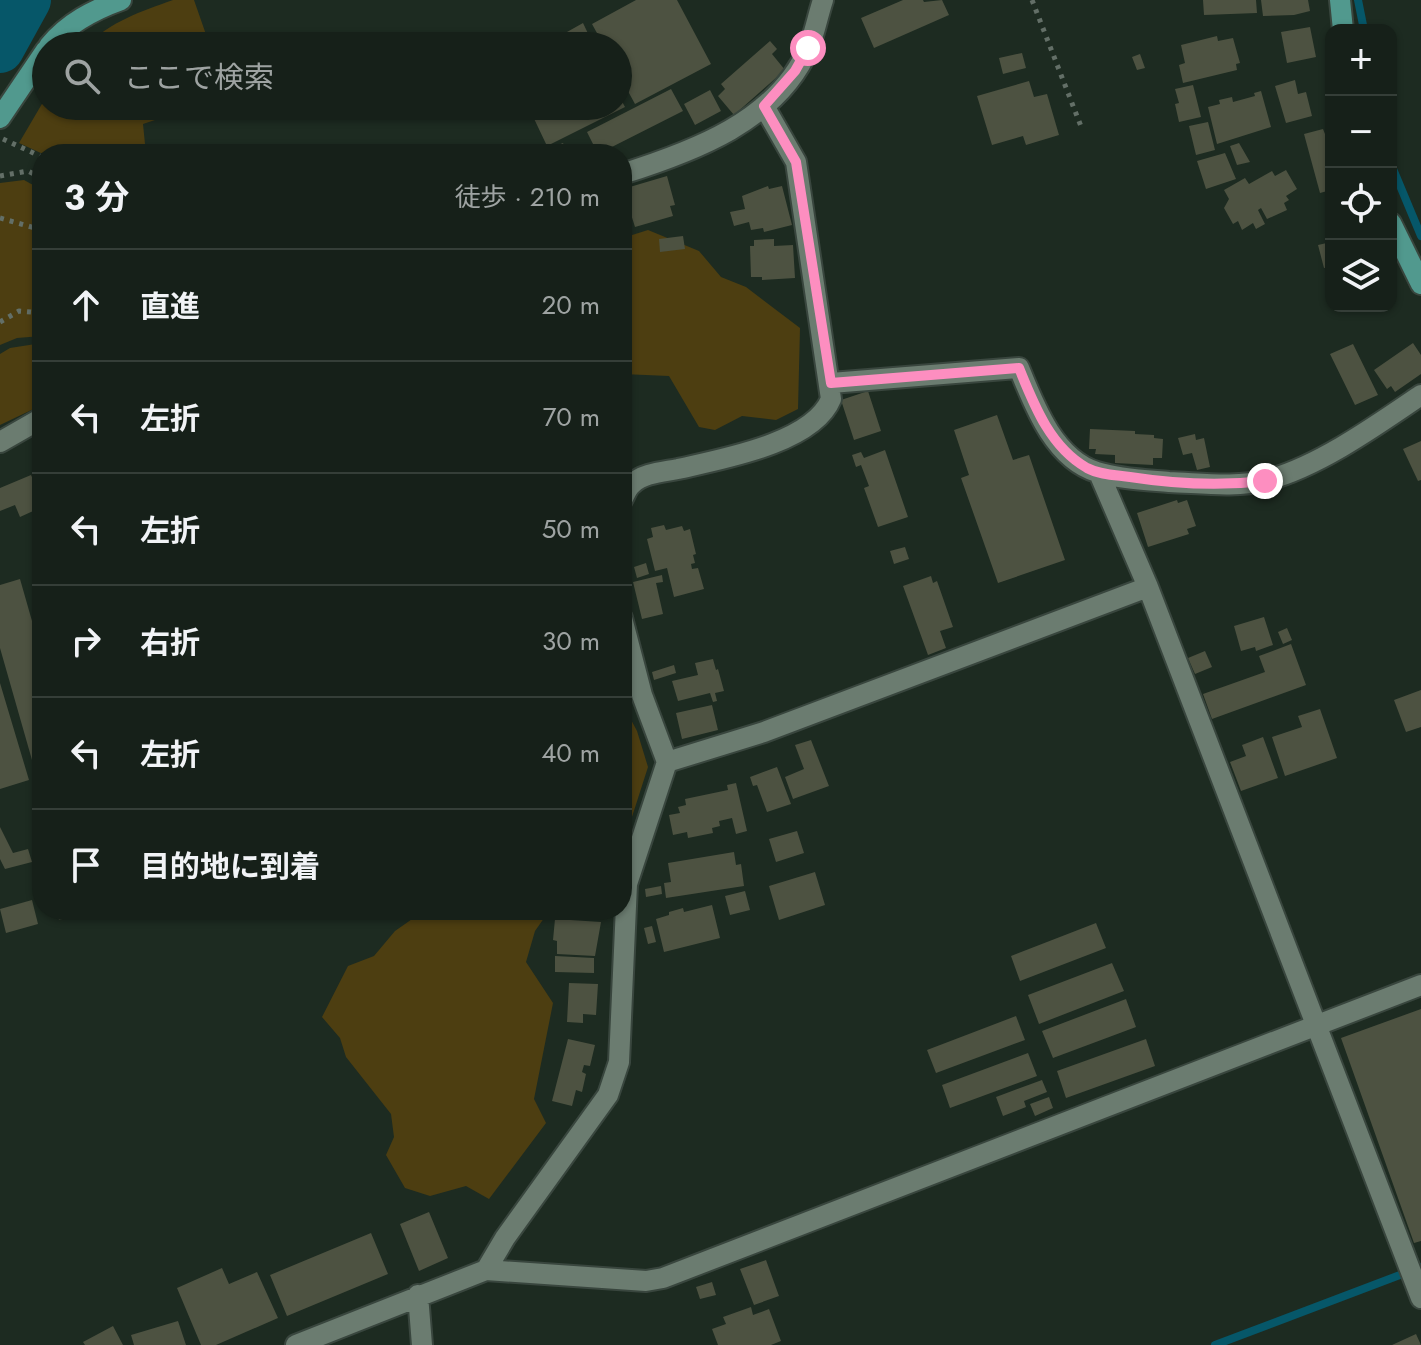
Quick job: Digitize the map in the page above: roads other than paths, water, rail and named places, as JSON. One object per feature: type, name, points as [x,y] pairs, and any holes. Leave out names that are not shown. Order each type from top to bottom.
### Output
[{"type":"main road","points":[[1340,0],[1342,24]]},
{"type":"main road","points":[[60,32],[113,1]]},
{"type":"main road","points":[[1,114],[32,70]]},
{"type":"main road","points":[[1397,235],[1421,284]]},
{"type":"street","points":[[632,171],[693,151],[764,106],[802,60],[823,0]]},
{"type":"street","points":[[632,484],[643,477],[715,460],[796,434],[826,412],[831,399],[796,162],[764,106]]},
{"type":"street","points":[[831,383],[1019,368],[1041,418],[1055,439],[1074,459],[1099,473],[1155,481],[1229,485],[1265,481],[1295,470],[1370,429],[1421,395]]},
{"type":"street","points":[[0,442],[32,424]]},
{"type":"street","points":[[1099,473],[1148,587],[1421,1298]]},
{"type":"street","points":[[667,762],[764,732],[1148,587]]},
{"type":"street","points":[[632,656],[642,695],[667,762],[632,869]]},
{"type":"street","points":[[486,1270],[505,1238],[608,1095],[619,1062],[625,920]]},
{"type":"street","points":[[296,1345],[486,1270],[646,1281],[663,1278],[1421,985]]},
{"type":"street","points":[[418,1295],[422,1345]]},
{"type":"waterway","points":[[0,49],[27,0]]},
{"type":"waterway","points":[[1358,0],[1363,24]]},
{"type":"waterway","points":[[1393,168],[1421,236]]},
{"type":"waterway","points":[[1215,1345],[1421,1267]]}]
